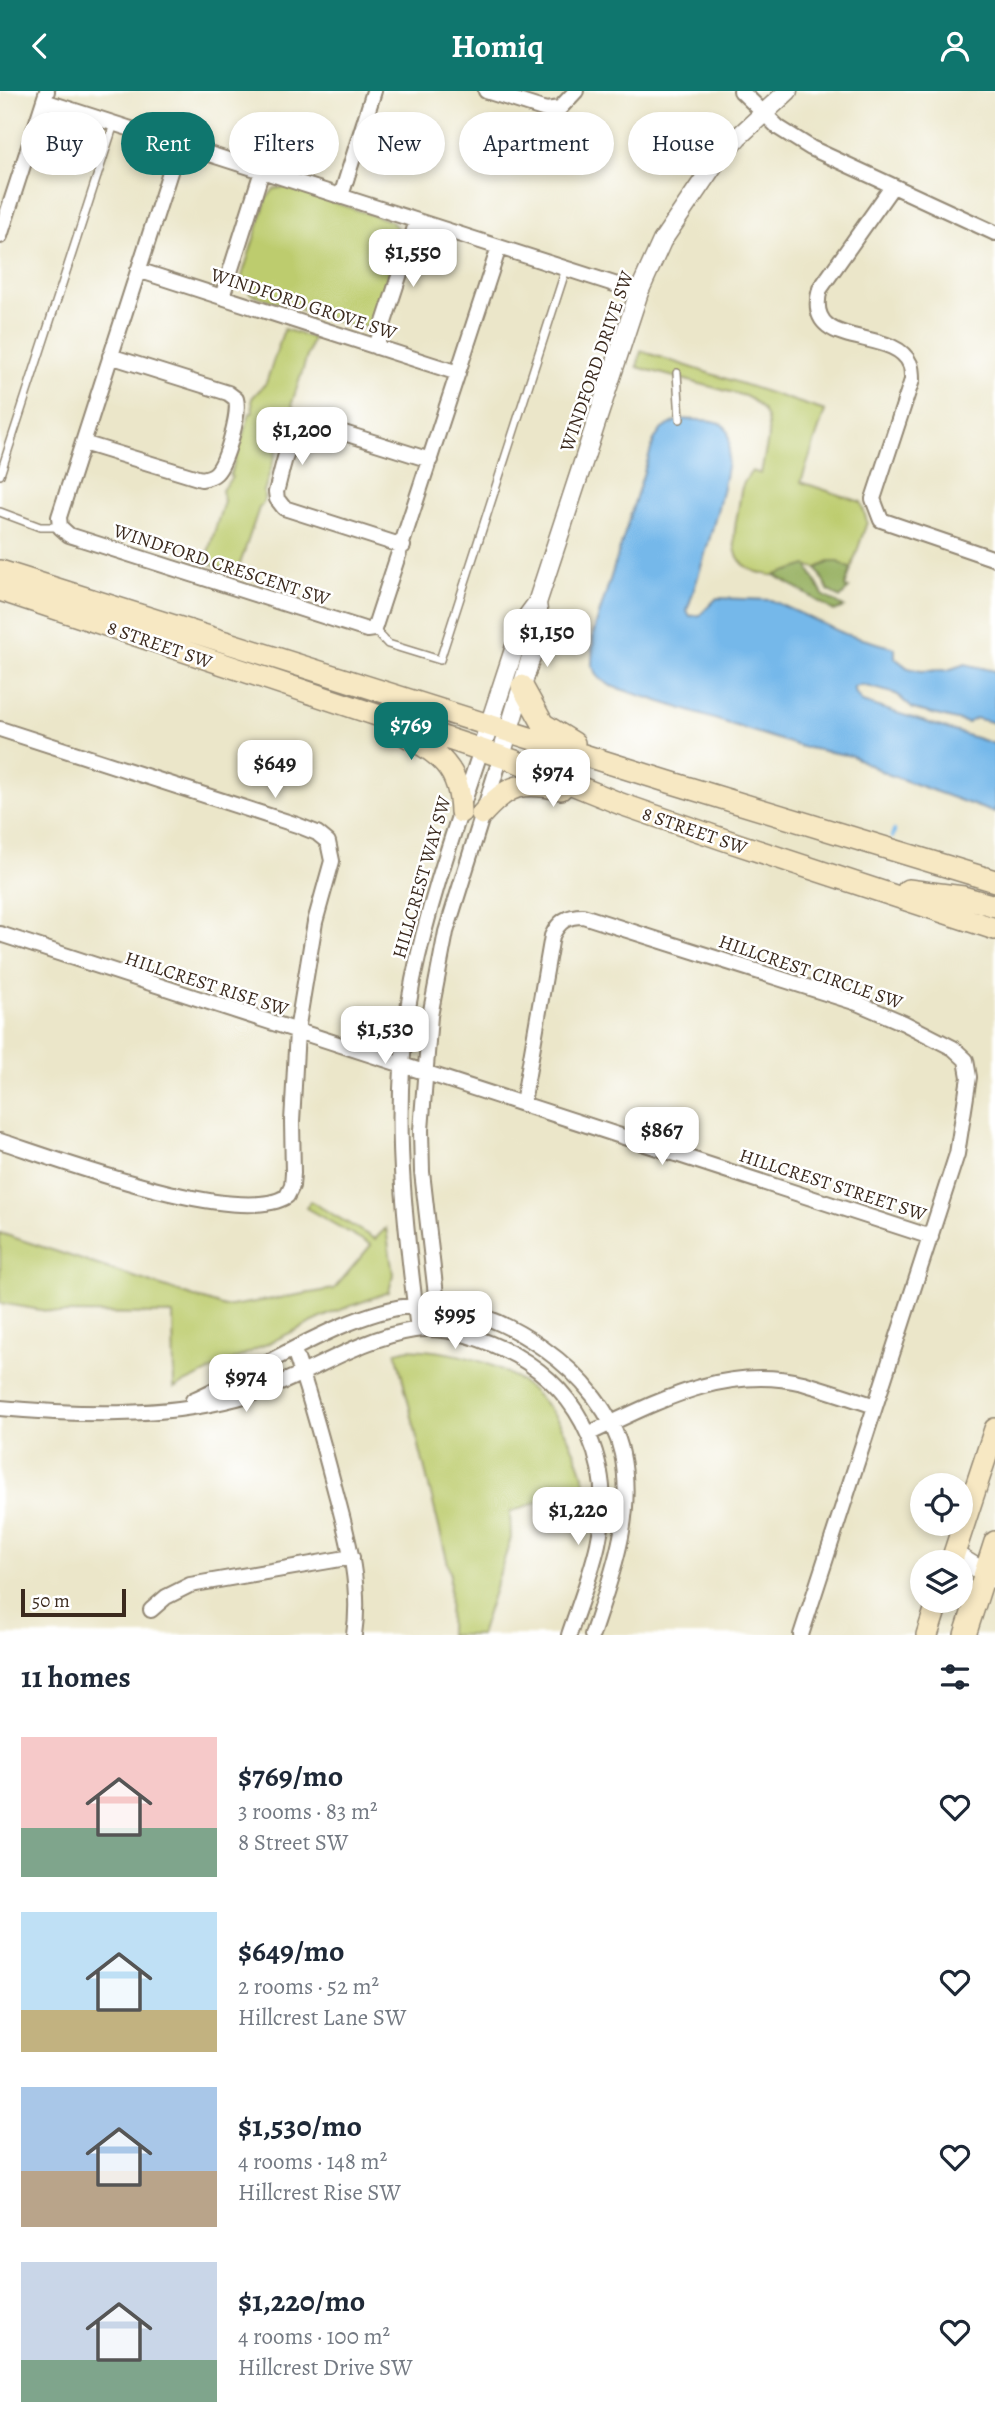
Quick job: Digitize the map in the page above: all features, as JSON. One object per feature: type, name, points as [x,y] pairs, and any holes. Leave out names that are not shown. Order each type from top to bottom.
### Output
[{"type":"main road","name":"8 STREET SW","points":[[0,571],[995,881]]},
{"type":"main road","name":"8 STREET SW","points":[[0,590],[491,753],[621,804],[995,929]]},
{"type":"main road","points":[[522,686],[543,724],[616,765]]},
{"type":"main road","points":[[368,713],[425,746],[448,766],[458,784],[461,812]]},
{"type":"main road","points":[[482,814],[499,795],[527,784],[621,804]]},
{"type":"main road","points":[[857,884],[963,897],[995,905]]},
{"type":"main road","points":[[955,1550],[995,1429]]},
{"type":"main road","points":[[965,1635],[992,1562]]},
{"type":"main road","points":[[928,1635],[934,1613]]},
{"type":"street","points":[[341,196],[374,91]]},
{"type":"street","points":[[486,91],[546,110],[559,108],[576,91]]},
{"type":"street","points":[[741,91],[762,113],[811,148],[995,233]]},
{"type":"street","name":"WINDFORD DRIVE SW","points":[[537,603],[639,292],[679,212],[713,166],[762,113],[788,91]]},
{"type":"street","points":[[0,236],[46,96],[121,125]]},
{"type":"street","points":[[60,527],[59,517],[169,175]]},
{"type":"street","points":[[222,297],[261,175]]},
{"type":"street","points":[[275,175],[639,292]]},
{"type":"street","points":[[892,187],[820,289],[816,301],[819,316],[828,327],[901,352],[910,363],[912,380],[873,499],[881,520],[995,559]]},
{"type":"street","points":[[376,347],[417,221]]},
{"type":"street","points":[[374,629],[499,247]]},
{"type":"street","name":"WINDFORD GROVE SW","points":[[138,270],[458,373]]},
{"type":"street","points":[[83,443],[201,479],[214,475],[222,465],[237,416],[236,399],[228,393],[110,356]]},
{"type":"street","points":[[402,547],[284,508],[277,499],[276,492],[295,433],[303,423],[309,422],[430,460]]},
{"type":"street","name":"WINDFORD CRESCENT SW","points":[[60,527],[69,535],[357,627],[374,629]]},
{"type":"street","name":"HILLCREST WAY SW","points":[[499,727],[522,686],[540,627],[537,603]]},
{"type":"street","name":"HILLCREST WAY SW","points":[[440,1330],[422,1172],[425,1073],[435,979],[482,814],[491,753],[523,622],[537,603]]},
{"type":"street","points":[[0,729],[297,825],[328,842],[332,861],[315,922],[297,1031],[292,1186],[280,1200],[266,1204],[172,1196],[0,1141]]},
{"type":"street","name":"HILLCREST WAY SW","points":[[418,1329],[400,1167],[403,1066],[416,968],[432,902],[461,812],[491,753]]},
{"type":"street","name":"HILLCREST CIRCLE SW","points":[[523,1103],[552,936],[558,924],[572,916],[583,916],[857,1003],[953,1048],[962,1054],[969,1066],[957,1154],[801,1635]]},
{"type":"street","name":"HILLCREST RISE SW","points":[[0,934],[403,1066]]},
{"type":"street","name":"HILLCREST STREET SW","points":[[403,1066],[931,1237]]},
{"type":"street","points":[[176,1408],[345,1325],[415,1305],[437,1306],[502,1324],[534,1341],[579,1380],[610,1424],[622,1453],[625,1493],[619,1551],[593,1635]]},
{"type":"street","points":[[0,1408],[88,1413],[176,1408],[237,1398],[302,1373],[369,1340],[418,1329],[440,1330],[498,1346],[541,1373],[562,1394],[588,1434],[599,1459],[602,1485],[598,1543],[569,1635]]},
{"type":"street","points":[[294,1350],[352,1557],[358,1614],[354,1635]]},
{"type":"street","points":[[588,1434],[689,1388],[751,1377],[802,1383],[875,1406]]},
{"type":"street","points":[[151,1610],[166,1597],[190,1585],[352,1557]]},
{"type":"street","points":[[973,1561],[992,1562]]},
{"type":"lane","points":[[0,475],[114,123]]},
{"type":"lane","points":[[374,629],[388,644],[440,660],[566,269]]},
{"type":"lane","points":[[677,373],[680,419]]},
{"type":"lane","points":[[0,512],[40,527],[60,527]]},
{"type":"green space","points":[[286,187],[391,221],[397,228],[400,238],[374,317],[365,326],[354,327],[251,294],[244,286],[242,276],[267,198],[274,189]]},
{"type":"green space","points":[[284,329],[313,338],[292,403],[294,411],[285,423],[264,491],[264,502],[259,508],[237,573],[205,562],[224,501],[222,490],[232,477],[230,476],[250,413],[253,413],[252,398],[266,383]]},
{"type":"green space","points":[[641,351],[825,411],[801,482],[861,502],[867,522],[851,569],[829,562],[817,568],[805,567],[770,575],[746,567],[736,552],[734,543],[736,522],[744,482],[752,471],[761,474],[768,440],[767,420],[763,411],[745,396],[637,367]]},
{"type":"green space","points":[[830,562],[838,562],[851,569],[845,587],[849,588],[840,598],[828,590],[817,568]]},
{"type":"green space","points":[[807,565],[823,595],[844,607],[834,611],[775,575]]},
{"type":"green space","points":[[310,1201],[375,1239],[386,1228],[393,1274],[389,1292],[332,1313],[174,1388],[173,1314],[58,1313],[0,1303],[0,1233],[225,1307],[334,1289],[371,1245],[306,1208]]},
{"type":"green space","points":[[409,1349],[442,1352],[472,1359],[499,1369],[522,1383],[542,1401],[560,1423],[574,1450],[585,1482],[585,1485],[510,1512],[511,1538],[480,1635],[449,1635],[450,1572],[396,1352]]},
{"type":"water","points":[[680,419],[717,422],[726,428],[729,440],[723,487],[687,611],[690,616],[700,615],[717,598],[771,600],[845,634],[895,648],[895,658],[908,668],[921,671],[948,670],[965,664],[995,671],[995,723],[975,718],[968,723],[913,709],[896,694],[862,685],[854,687],[854,691],[862,702],[995,744],[995,813],[887,774],[852,756],[802,747],[611,686],[599,678],[592,665],[593,634],[654,440],[662,429]]},
{"type":"waterway","points":[[892,837],[894,831]]}]
